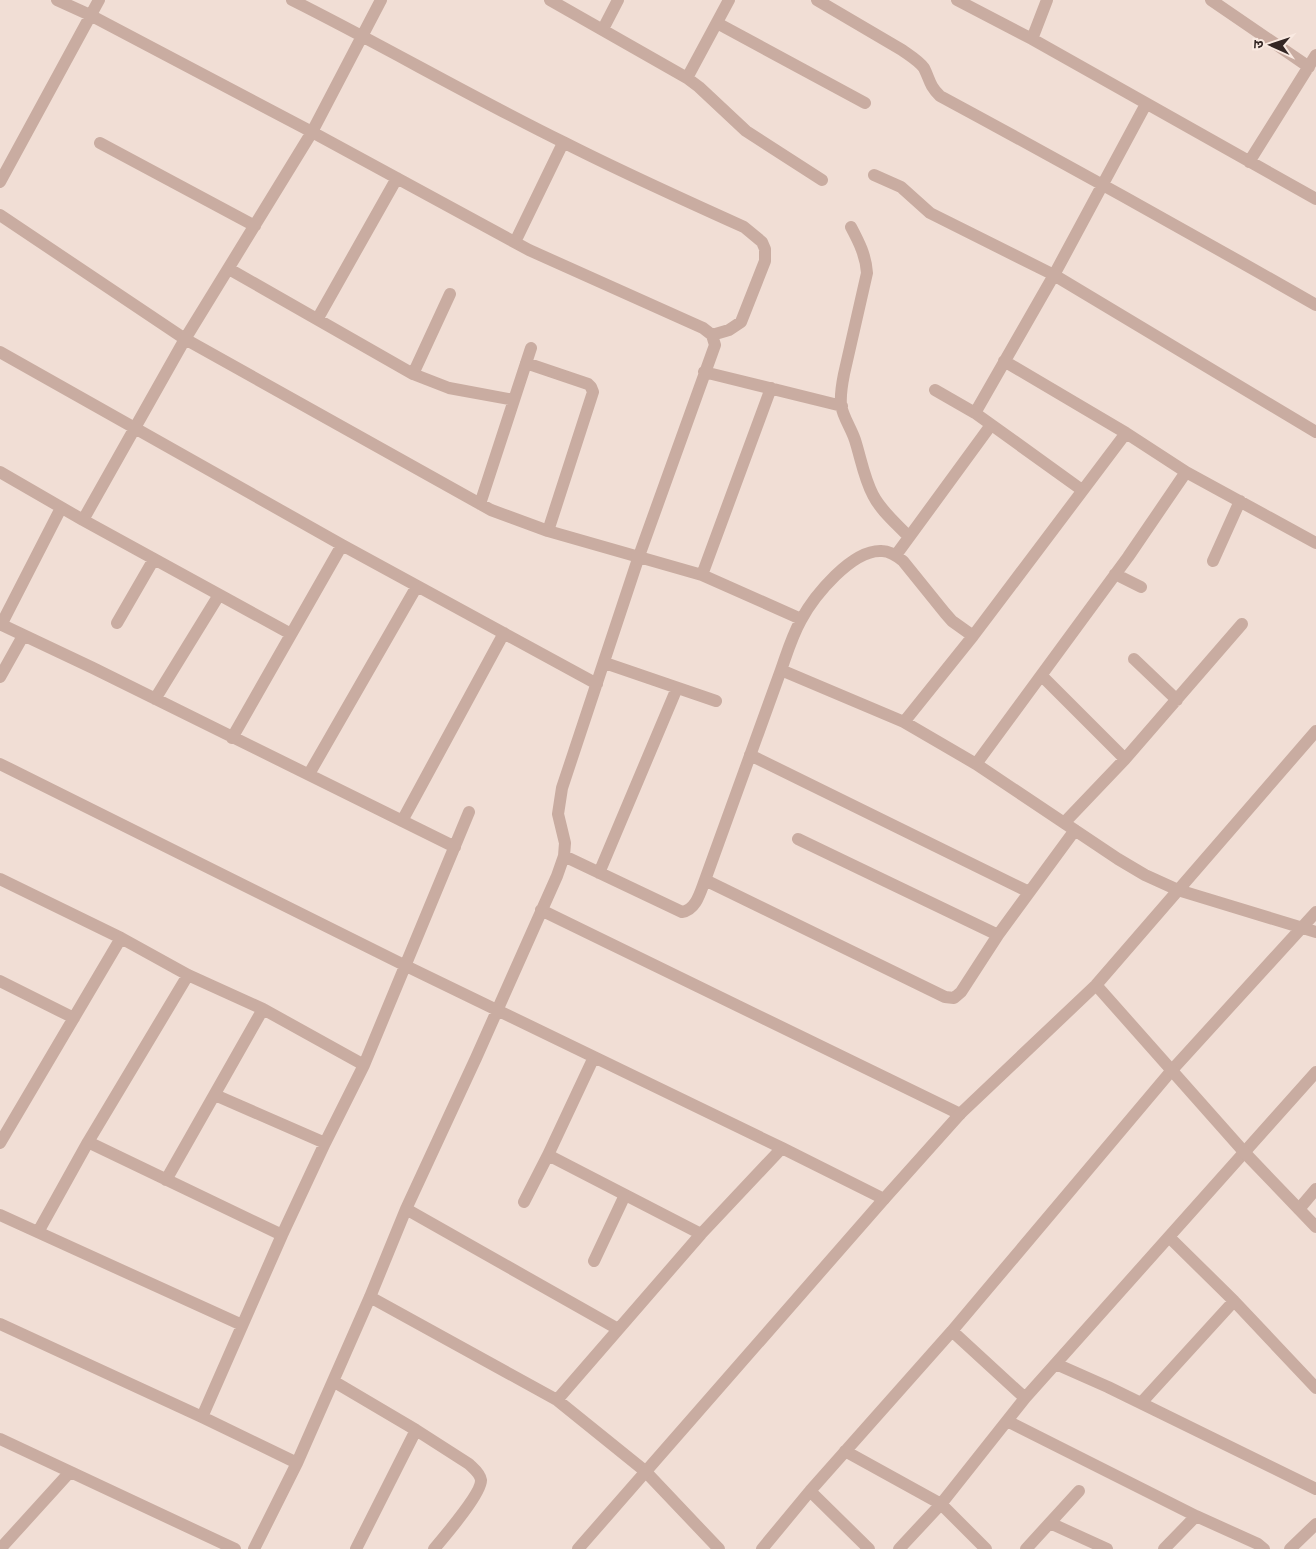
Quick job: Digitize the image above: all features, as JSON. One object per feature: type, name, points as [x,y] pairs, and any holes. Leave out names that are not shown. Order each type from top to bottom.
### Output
[{"type":"street","points":[[57,0],[90,15],[312,132],[529,250],[689,322],[712,335],[715,345],[639,556],[559,802],[558,814],[565,843],[564,856],[497,1011],[406,1209],[333,1381],[254,1549]]},
{"type":"street","points":[[0,182],[98,0]]},
{"type":"street","points":[[292,0],[563,143],[619,171],[744,227],[762,242],[765,249],[765,261],[741,322],[729,330],[712,335]]},
{"type":"street","points":[[83,520],[185,338],[312,132],[381,0]]},
{"type":"street","points":[[550,0],[687,78],[746,131],[822,180]]},
{"type":"street","points":[[603,29],[618,0]]},
{"type":"street","points":[[687,78],[729,0]]},
{"type":"street","points":[[957,0],[1032,39],[1316,199]]},
{"type":"street","points":[[1032,39],[1047,0]]},
{"type":"street","points":[[1211,0],[1309,67]]},
{"type":"street","points":[[825,2],[914,59],[923,67],[932,88],[940,96],[1103,184],[1316,305]]},
{"type":"street","points":[[717,23],[864,103]]},
{"type":"street","points":[[1249,162],[1316,55]]},
{"type":"street","points":[[975,413],[1054,275],[1146,104]]},
{"type":"street","points":[[100,143],[255,226]]},
{"type":"street","points":[[515,242],[563,143]]},
{"type":"street","points":[[874,175],[901,187],[930,213],[1054,275],[1316,432]]},
{"type":"street","points":[[318,318],[397,178]]},
{"type":"street","points":[[0,215],[185,338],[480,504],[519,522],[702,575],[801,620]]},
{"type":"street","points":[[851,227],[862,249],[867,273],[844,374],[841,390],[842,406],[873,496],[882,509],[908,536]]},
{"type":"street","points":[[229,269],[318,318],[413,374],[449,388],[514,400]]},
{"type":"street","points":[[413,374],[450,294]]},
{"type":"street","points":[[480,504],[531,348]]},
{"type":"street","points":[[0,352],[135,430],[597,684]]},
{"type":"street","points":[[1004,361],[1126,433],[1186,472],[1316,543]]},
{"type":"street","points":[[526,363],[588,384],[593,392],[548,531]]},
{"type":"street","points":[[704,372],[842,406]]},
{"type":"street","points":[[702,575],[770,388]]},
{"type":"street","points":[[935,390],[975,413],[1082,490]]},
{"type":"street","points":[[896,555],[908,536],[991,425]]},
{"type":"street","points":[[904,722],[972,636],[1126,433]]},
{"type":"street","points":[[0,472],[154,560],[291,634]]},
{"type":"street","points":[[976,764],[1042,676],[1186,472]]},
{"type":"street","points":[[1212,561],[1240,501]]},
{"type":"street","points":[[62,508],[0,624],[455,847]]},
{"type":"street","points":[[232,738],[342,545]]},
{"type":"street","points":[[564,856],[682,912],[688,911],[694,906],[790,643],[801,620],[822,589],[837,573],[871,552],[884,550],[896,555],[952,621],[972,636]]},
{"type":"street","points":[[117,623],[154,560]]},
{"type":"street","points":[[1115,574],[1141,587]]},
{"type":"street","points":[[309,774],[417,586]]},
{"type":"street","points":[[155,699],[219,595]]},
{"type":"street","points":[[1064,823],[1125,759],[1242,624]]},
{"type":"street","points":[[402,821],[504,634]]},
{"type":"street","points":[[0,677],[23,636]]},
{"type":"street","points":[[1134,659],[1177,700]]},
{"type":"street","points":[[605,663],[716,701]]},
{"type":"street","points":[[781,670],[904,722],[976,764],[1118,860],[1144,875],[1178,890],[1316,932]]},
{"type":"street","points":[[1042,676],[1125,759]]},
{"type":"street","points":[[599,872],[677,688]]},
{"type":"street","points":[[578,1549],[960,1114],[1096,985],[1316,731]]},
{"type":"street","points":[[750,755],[1029,892]]},
{"type":"street","points":[[0,764],[497,1011],[884,1199]]},
{"type":"street","points":[[202,1417],[282,1235],[364,1064],[469,812]]},
{"type":"street","points":[[705,880],[946,997],[954,998],[961,992],[998,935],[1075,830]]},
{"type":"street","points":[[798,838],[998,935]]},
{"type":"street","points":[[0,879],[121,938],[188,975],[264,1009],[364,1064]]},
{"type":"street","points":[[541,910],[960,1114]]},
{"type":"street","points":[[762,1549],[810,1490],[952,1331],[1172,1070],[1316,912]]},
{"type":"street","points":[[0,1143],[121,938]]},
{"type":"street","points":[[38,1232],[88,1142],[188,975]]},
{"type":"street","points":[[0,981],[74,1018]]},
{"type":"street","points":[[1096,985],[1245,1152],[1316,1227]]},
{"type":"street","points":[[166,1180],[264,1009]]},
{"type":"street","points":[[524,1202],[594,1057]]},
{"type":"street","points":[[899,1549],[940,1504],[1025,1398],[1316,1072]]},
{"type":"street","points":[[214,1095],[325,1142]]},
{"type":"street","points":[[88,1142],[282,1235]]},
{"type":"street","points":[[557,1400],[701,1234],[782,1148]]},
{"type":"street","points":[[548,1155],[701,1234]]},
{"type":"street","points":[[1299,1209],[1316,1189]]},
{"type":"street","points":[[594,1261],[625,1195]]},
{"type":"street","points":[[406,1209],[618,1329]]},
{"type":"street","points":[[0,1215],[242,1325]]},
{"type":"street","points":[[1169,1237],[1234,1301],[1316,1388]]},
{"type":"street","points":[[370,1297],[557,1400],[645,1472],[719,1549]]},
{"type":"street","points":[[1141,1403],[1234,1301]]},
{"type":"street","points":[[0,1324],[202,1417],[296,1463]]},
{"type":"street","points":[[952,1331],[1025,1398]]},
{"type":"street","points":[[1056,1364],[1141,1403],[1316,1489]]},
{"type":"street","points":[[333,1381],[416,1430],[476,1470],[481,1479],[479,1488],[457,1521],[434,1549]]},
{"type":"street","points":[[1007,1421],[1196,1516],[1258,1544],[1264,1549]]},
{"type":"street","points":[[356,1549],[416,1430]]},
{"type":"street","points":[[0,1439],[235,1549]]},
{"type":"street","points":[[845,1451],[940,1504],[986,1549]]},
{"type":"street","points":[[0,1549],[69,1472]]},
{"type":"street","points":[[810,1490],[869,1549]]},
{"type":"street","points":[[1026,1549],[1079,1491]]},
{"type":"street","points":[[1164,1549],[1196,1516]]},
{"type":"street","points":[[1050,1523],[1107,1549]]},
{"type":"street","points":[[1290,1549],[1316,1524]]}]
